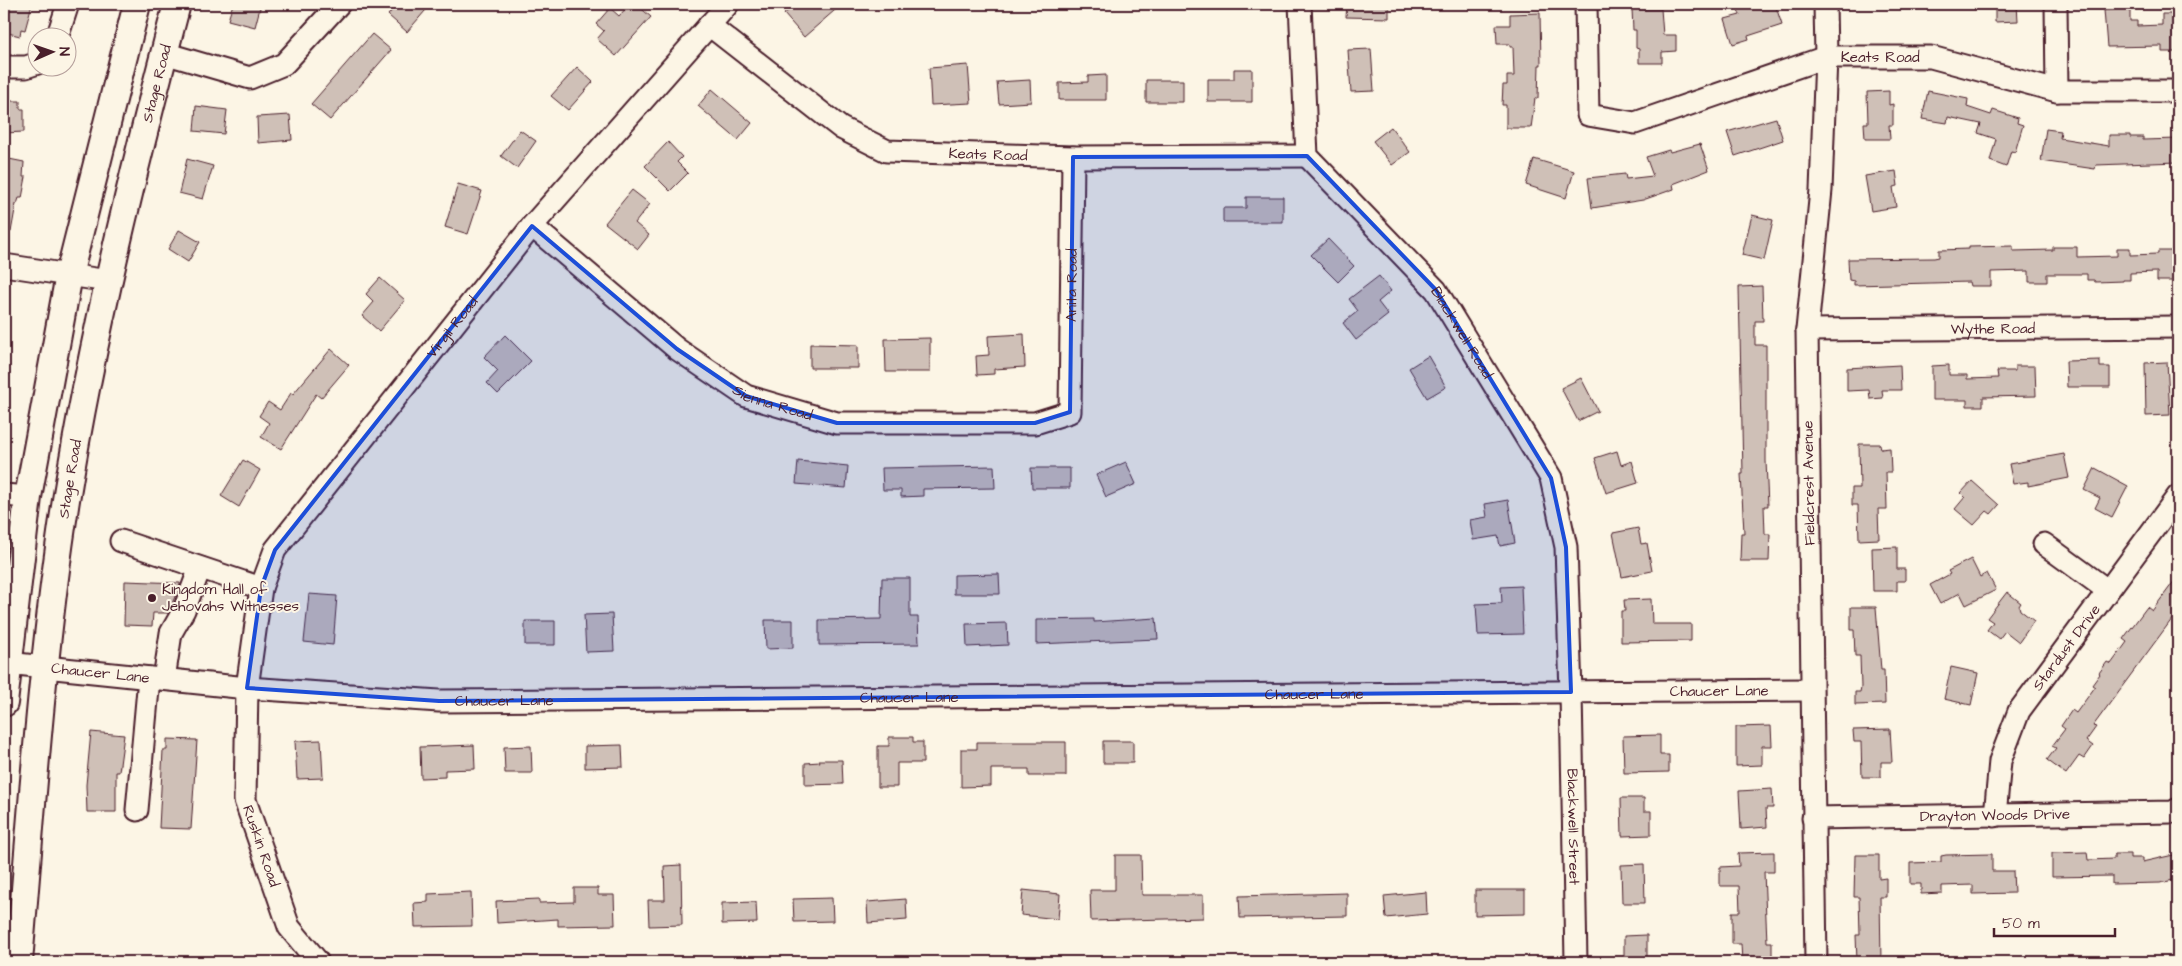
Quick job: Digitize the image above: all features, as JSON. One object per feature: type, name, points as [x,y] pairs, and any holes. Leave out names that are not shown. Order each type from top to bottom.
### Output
[{"type":"main road","points":[[4,703],[16,496],[137,4]]},
{"type":"main road","name":"Stage Road","points":[[18,962],[45,667],[66,500],[108,281],[177,4]]},
{"type":"street","points":[[60,28],[68,4]]},
{"type":"street","points":[[164,53],[250,78],[284,64],[339,4]]},
{"type":"street","name":"Virgil Road","points":[[247,688],[261,588],[275,550],[532,226],[728,4]]},
{"type":"street","points":[[1300,4],[1307,156]]},
{"type":"street","name":"Keats Road","points":[[1586,4],[1588,115],[1635,123],[1826,57],[1931,57],[2056,92],[2178,91]]},
{"type":"street","name":"Fieldcrest Avenue","points":[[1816,962],[1807,330],[1821,190],[1826,57],[1825,4]]},
{"type":"street","points":[[2056,4],[2056,92]]},
{"type":"street","name":"Keats Road","points":[[709,25],[841,128],[887,151],[1073,157],[1307,156]]},
{"type":"street","points":[[4,67],[28,66]]},
{"type":"street","name":"Blackwell Road","points":[[1307,156],[1436,290],[1551,478],[1566,547],[1571,692]]},
{"type":"street","name":"Anita Road","points":[[1070,412],[1073,157]]},
{"type":"street","name":"Sienna Road","points":[[532,226],[678,349],[746,396],[837,423],[1035,423],[1070,412]]},
{"type":"street","points":[[4,265],[108,281]]},
{"type":"street","name":"Wythe Road","points":[[1807,330],[2178,327]]},
{"type":"street","name":"Stardust Drive","points":[[1995,816],[2000,760],[2019,711],[2178,496]]},
{"type":"street","points":[[121,541],[261,588]]},
{"type":"street","points":[[2044,544],[2107,590]]},
{"type":"street","points":[[137,810],[156,679],[171,633],[184,610],[200,568]]},
{"type":"street","name":"Chaucer Lane","points":[[7,663],[247,688],[439,702],[1812,690]]},
{"type":"street","name":"Ruskin Road","points":[[247,688],[245,800],[289,927],[318,962]]},
{"type":"street","name":"Blackwell Street","points":[[1571,692],[1576,962]]},
{"type":"street","name":"Drayton Woods Drive","points":[[1813,818],[2172,812],[2178,809]]},
{"type":"highlighted area","points":[[1307,156],[1436,290],[1551,478],[1566,547],[1571,692],[439,701],[247,688],[261,588],[275,550],[532,226],[677,349],[746,396],[837,423],[1035,423],[1070,412],[1073,157]]},
{"type":"building","points":[[4,4],[32,4],[25,30],[21,29],[20,36],[4,32]]},
{"type":"building","points":[[233,4],[261,4],[255,27],[228,20]]},
{"type":"building","points":[[398,4],[431,4],[407,32],[388,15]]},
{"type":"building","points":[[630,4],[636,4],[651,17],[616,56],[597,39],[604,31],[596,24],[610,8],[619,16]]},
{"type":"building","points":[[797,4],[842,4],[804,37],[784,14]]},
{"type":"building","points":[[1347,4],[1389,4],[1389,18],[1346,17]]},
{"type":"building","points":[[1736,4],[1775,4],[1782,25],[1748,36],[1749,39],[1733,44],[1725,19],[1740,15]]},
{"type":"building","points":[[1995,4],[2017,4],[2018,21],[1995,22]]},
{"type":"building","points":[[1632,9],[1661,9],[1663,35],[1676,35],[1676,51],[1662,52],[1662,63],[1639,63],[1639,49],[1636,48],[1636,30],[1633,30]]},
{"type":"building","points":[[2130,9],[2130,21],[2137,21],[2137,26],[2162,25],[2162,14],[2177,14],[2178,52],[2162,52],[2162,46],[2107,47],[2104,10]]},
{"type":"building","points":[[1540,13],[1541,65],[1539,65],[1538,98],[1535,98],[1531,128],[1506,128],[1506,105],[1502,105],[1503,85],[1507,85],[1507,76],[1514,76],[1513,47],[1510,47],[1510,44],[1497,44],[1496,25],[1510,25],[1510,14]]},
{"type":"building","points":[[372,34],[391,50],[330,120],[311,104]]},
{"type":"building","points":[[1371,49],[1374,91],[1351,92],[1348,50]]},
{"type":"building","points":[[968,65],[971,103],[931,105],[929,68]]},
{"type":"building","points":[[577,67],[593,82],[568,110],[551,96]]},
{"type":"building","points":[[1234,69],[1252,69],[1252,102],[1208,102],[1208,79],[1234,79]]},
{"type":"building","points":[[1106,75],[1106,100],[1059,100],[1059,83],[1088,82],[1088,76]]},
{"type":"building","points":[[1030,80],[1031,102],[999,104],[997,82]]},
{"type":"building","points":[[1146,80],[1183,80],[1183,102],[1146,102]]},
{"type":"building","points":[[712,89],[752,123],[738,140],[698,106]]},
{"type":"building","points":[[1889,91],[1889,105],[1893,104],[1893,125],[1889,125],[1890,139],[1865,139],[1864,123],[1868,123],[1867,92]]},
{"type":"building","points":[[1928,91],[1968,99],[1967,107],[1991,115],[1993,110],[2018,118],[2017,123],[2023,125],[2015,152],[2011,151],[2006,167],[1990,161],[1996,139],[1978,133],[1981,124],[1948,117],[1947,123],[1922,119]]},
{"type":"building","points":[[4,101],[20,101],[20,109],[24,109],[24,132],[4,133]]},
{"type":"building","points":[[196,106],[227,110],[224,134],[194,131]]},
{"type":"building","points":[[290,115],[292,140],[258,143],[257,117]]},
{"type":"building","points":[[1776,118],[1783,140],[1735,156],[1727,132]]},
{"type":"building","points":[[1391,127],[1410,152],[1392,165],[1373,141]]},
{"type":"building","points":[[2046,129],[2061,131],[2060,138],[2109,146],[2109,135],[2130,135],[2130,137],[2143,137],[2143,140],[2178,139],[2178,162],[2096,165],[2095,169],[2041,161]]},
{"type":"building","points":[[520,130],[536,141],[517,168],[501,156]]},
{"type":"building","points":[[668,142],[682,157],[677,162],[688,173],[670,191],[645,166]]},
{"type":"building","points":[[1700,144],[1709,170],[1673,184],[1674,189],[1643,200],[1592,208],[1588,178],[1625,174],[1626,179],[1653,176],[1646,157]]},
{"type":"building","points":[[4,158],[24,162],[23,177],[26,177],[22,198],[19,198],[16,204],[11,232],[4,231]]},
{"type":"building","points":[[187,159],[213,166],[203,199],[179,193]]},
{"type":"building","points":[[1534,159],[1574,171],[1566,198],[1526,185]]},
{"type":"building","points":[[1896,171],[1898,186],[1893,187],[1896,207],[1871,211],[1865,176]]},
{"type":"building","points":[[458,184],[482,191],[468,234],[445,227]]},
{"type":"building","points":[[632,190],[650,204],[635,223],[649,235],[638,249],[605,223]]},
{"type":"building","points":[[1246,197],[1283,197],[1283,222],[1223,222],[1223,208],[1246,208]]},
{"type":"building","points":[[1752,215],[1773,220],[1764,260],[1742,255]]},
{"type":"building","points":[[179,230],[200,242],[188,262],[168,249]]},
{"type":"building","points":[[1328,239],[1354,266],[1338,282],[1311,255]]},
{"type":"building","points":[[2013,246],[2013,251],[2077,247],[2077,257],[2117,256],[2117,248],[2130,248],[2130,255],[2158,254],[2158,251],[2174,251],[2174,254],[2178,254],[2178,272],[2174,272],[2175,281],[2157,281],[2157,272],[2130,273],[2130,280],[2095,282],[2094,280],[2087,280],[2087,274],[2047,274],[2047,282],[2029,282],[2029,271],[1991,272],[1991,286],[1970,286],[1969,282],[1854,285],[1854,281],[1849,280],[1848,259],[1934,258],[1939,257],[1939,250]]},
{"type":"building","points":[[1379,276],[1391,291],[1378,302],[1388,315],[1356,340],[1343,323],[1358,311],[1349,299]]},
{"type":"building","points":[[380,278],[405,300],[379,331],[362,316],[374,302],[366,294]]},
{"type":"building","points":[[1762,286],[1763,321],[1755,321],[1755,345],[1766,345],[1768,506],[1764,506],[1765,534],[1770,534],[1769,561],[1740,561],[1741,533],[1744,533],[1741,474],[1743,474],[1739,287]]},
{"type":"building","points":[[1024,334],[1025,367],[994,369],[994,374],[977,375],[976,356],[989,355],[988,336]]},
{"type":"building","points":[[505,335],[531,361],[498,394],[487,383],[498,371],[484,357]]},
{"type":"building","points":[[930,338],[930,372],[886,372],[885,339]]},
{"type":"building","points":[[810,344],[858,345],[858,368],[810,368]]},
{"type":"building","points":[[331,349],[349,365],[321,398],[316,394],[281,449],[261,437],[269,423],[259,416],[268,402],[280,410],[291,393],[293,394]]},
{"type":"building","points":[[1428,356],[1446,387],[1427,398],[1409,368]]},
{"type":"building","points":[[2100,360],[2100,367],[2110,367],[2110,387],[2067,387],[2066,361]]},
{"type":"building","points":[[2167,362],[2170,415],[2146,416],[2145,363]]},
{"type":"building","points":[[1900,365],[1901,390],[1882,390],[1883,398],[1870,399],[1869,390],[1847,391],[1847,368]]},
{"type":"building","points":[[1949,365],[1949,375],[1967,375],[1967,379],[1998,378],[1997,371],[2015,371],[2015,366],[2035,366],[2036,396],[1983,397],[1983,406],[1967,406],[1967,400],[1932,400],[1932,366]]},
{"type":"building","points":[[1581,378],[1598,411],[1578,421],[1561,388]]},
{"type":"building","points":[[1859,444],[1880,444],[1881,449],[1890,448],[1891,472],[1886,472],[1887,509],[1878,509],[1879,539],[1859,540],[1858,505],[1852,505],[1852,488],[1860,488]]},
{"type":"building","points":[[1617,451],[1621,465],[1632,461],[1638,483],[1606,493],[1595,458]]},
{"type":"building","points":[[2064,454],[2069,478],[2028,486],[2028,482],[2013,484],[2009,464]]},
{"type":"building","points":[[243,460],[260,470],[239,507],[221,496]]},
{"type":"building","points":[[798,461],[848,466],[846,488],[796,484]]},
{"type":"building","points":[[1126,462],[1136,484],[1106,497],[1096,475]]},
{"type":"building","points":[[994,466],[995,488],[923,489],[923,496],[901,497],[901,490],[883,490],[882,468]]},
{"type":"building","points":[[1031,468],[1070,468],[1070,488],[1032,488]]},
{"type":"building","points":[[2095,468],[2128,486],[2112,517],[2095,508],[2100,498],[2084,490]]},
{"type":"building","points":[[1972,481],[1999,505],[1991,514],[1987,511],[1974,525],[1955,509],[1965,497],[1961,493]]},
{"type":"building","points":[[1508,500],[1515,543],[1500,546],[1498,536],[1473,540],[1470,520],[1487,517],[1485,504]]},
{"type":"building","points":[[1638,528],[1641,544],[1647,543],[1652,571],[1622,577],[1613,533]]},
{"type":"building","points":[[1897,547],[1897,569],[1905,569],[1905,581],[1897,581],[1897,591],[1873,591],[1872,548]]},
{"type":"building","points":[[1971,559],[1980,577],[1987,573],[1996,590],[1966,605],[1960,593],[1940,604],[1930,585],[1950,574],[1948,571]]},
{"type":"building","points":[[999,574],[1000,594],[954,594],[954,575]]},
{"type":"building","points":[[2178,576],[2178,611],[2093,726],[2096,727],[2086,741],[2093,746],[2084,759],[2079,756],[2066,774],[2047,760],[2056,748],[2052,746],[2065,729],[2061,726],[2072,710],[2076,713],[2095,687],[2092,685],[2099,673],[2107,662],[2111,664],[2127,642],[2123,639],[2147,607],[2152,611]]},
{"type":"building","points":[[882,578],[910,578],[910,617],[918,617],[919,644],[819,645],[819,620],[881,619]]},
{"type":"building","name":"Kingdom Hall of Jehovahs Witnesses","points":[[125,581],[180,583],[180,585],[168,613],[153,613],[152,626],[124,625]]},
{"type":"building","points":[[1521,586],[1523,634],[1478,635],[1476,604],[1502,603],[1501,587]]},
{"type":"building","points":[[2007,592],[2021,603],[2019,606],[2020,610],[2034,621],[2019,642],[2005,631],[1999,639],[1987,630],[1993,622],[1987,618]]},
{"type":"building","points":[[309,594],[337,596],[333,645],[304,642]]},
{"type":"building","points":[[1651,599],[1652,624],[1691,624],[1691,641],[1621,642],[1621,611],[1625,611],[1624,600]]},
{"type":"building","points":[[1851,607],[1876,607],[1881,670],[1884,670],[1885,704],[1855,705],[1855,692],[1860,692],[1861,687],[1860,656],[1855,656],[1854,630],[1851,630]]},
{"type":"building","points":[[612,614],[614,651],[586,652],[584,615]]},
{"type":"building","points":[[1156,618],[1158,639],[1036,644],[1036,620],[1094,619],[1094,622]]},
{"type":"building","points":[[765,620],[793,620],[793,648],[766,649]]},
{"type":"building","points":[[525,621],[555,621],[555,645],[525,645]]},
{"type":"building","points":[[1007,623],[1008,645],[967,647],[966,624]]},
{"type":"building","points":[[1951,667],[1978,673],[1971,705],[1944,699]]},
{"type":"building","points":[[1771,726],[1772,746],[1762,746],[1762,765],[1736,766],[1736,727]]},
{"type":"building","points":[[1890,729],[1892,762],[1881,762],[1881,777],[1862,777],[1861,742],[1854,742],[1853,730]]},
{"type":"building","points":[[91,732],[124,735],[119,772],[116,772],[116,812],[87,812],[86,785]]},
{"type":"building","points":[[1660,735],[1660,755],[1669,755],[1669,772],[1624,773],[1623,736]]},
{"type":"building","points":[[889,737],[913,737],[913,742],[923,742],[923,763],[897,763],[897,787],[878,787],[878,746],[889,746]]},
{"type":"building","points":[[167,739],[197,740],[191,829],[159,828],[163,750],[167,750]]},
{"type":"building","points":[[321,740],[323,778],[297,779],[295,741]]},
{"type":"building","points":[[1103,741],[1133,741],[1133,763],[1103,763]]},
{"type":"building","points":[[977,742],[1066,742],[1066,776],[1029,776],[1029,769],[991,769],[991,786],[961,787],[961,749],[977,749]]},
{"type":"building","points":[[474,745],[475,769],[445,770],[445,777],[421,778],[420,747]]},
{"type":"building","points":[[622,745],[623,767],[585,768],[585,746]]},
{"type":"building","points":[[531,746],[532,773],[505,773],[504,747]]},
{"type":"building","points":[[819,760],[842,760],[843,784],[805,785],[805,763],[820,762]]},
{"type":"building","points":[[1772,789],[1773,808],[1766,808],[1767,827],[1741,829],[1739,791]]},
{"type":"building","points":[[1621,798],[1644,798],[1644,811],[1651,811],[1651,835],[1622,836]]},
{"type":"building","points":[[1774,852],[1774,872],[1764,872],[1767,942],[1772,942],[1772,961],[1742,961],[1741,944],[1732,944],[1732,912],[1740,912],[1739,886],[1720,886],[1720,867],[1739,866],[1738,853]]},
{"type":"building","points":[[2087,852],[2088,860],[2114,859],[2114,854],[2130,854],[2130,858],[2142,858],[2142,862],[2178,854],[2178,879],[2160,883],[2112,884],[2112,876],[2052,877],[2052,853]]},
{"type":"building","points":[[1992,854],[1992,871],[2013,871],[2014,893],[1973,894],[1973,885],[1942,886],[1942,893],[1921,894],[1921,884],[1910,884],[1910,863],[1941,862],[1941,856],[1946,855]]},
{"type":"building","points":[[1115,855],[1141,855],[1142,895],[1203,895],[1203,918],[1091,921],[1090,890],[1115,890]]},
{"type":"building","points":[[1855,855],[1879,855],[1879,879],[1886,878],[1886,897],[1880,897],[1881,962],[1857,962],[1856,935],[1860,935],[1859,897],[1854,897]]},
{"type":"building","points":[[1644,864],[1645,903],[1622,903],[1621,865]]},
{"type":"building","points":[[681,865],[682,925],[649,926],[648,900],[665,900],[664,866]]},
{"type":"building","points":[[574,888],[598,888],[598,895],[614,895],[615,925],[558,926],[558,919],[497,923],[496,901],[539,899],[539,903],[574,902]]},
{"type":"building","points":[[1023,890],[1060,894],[1058,919],[1021,915]]},
{"type":"building","points":[[1475,890],[1525,890],[1525,914],[1475,915]]},
{"type":"building","points":[[471,892],[472,926],[415,927],[414,903],[428,902],[428,894]]},
{"type":"building","points":[[1426,892],[1427,914],[1386,918],[1384,896]]},
{"type":"building","points":[[1347,893],[1347,916],[1240,918],[1239,896]]},
{"type":"building","points":[[832,898],[833,921],[794,922],[793,899]]},
{"type":"building","points":[[906,899],[907,920],[868,923],[867,902]]},
{"type":"building","points":[[756,902],[757,923],[722,924],[722,903]]},
{"type":"building","points":[[1647,935],[1647,962],[1624,962],[1624,936]]},
{"type":"place","name":"Kingdom Hall of Jehovahs Witnesses","points":[[152,598]]}]
